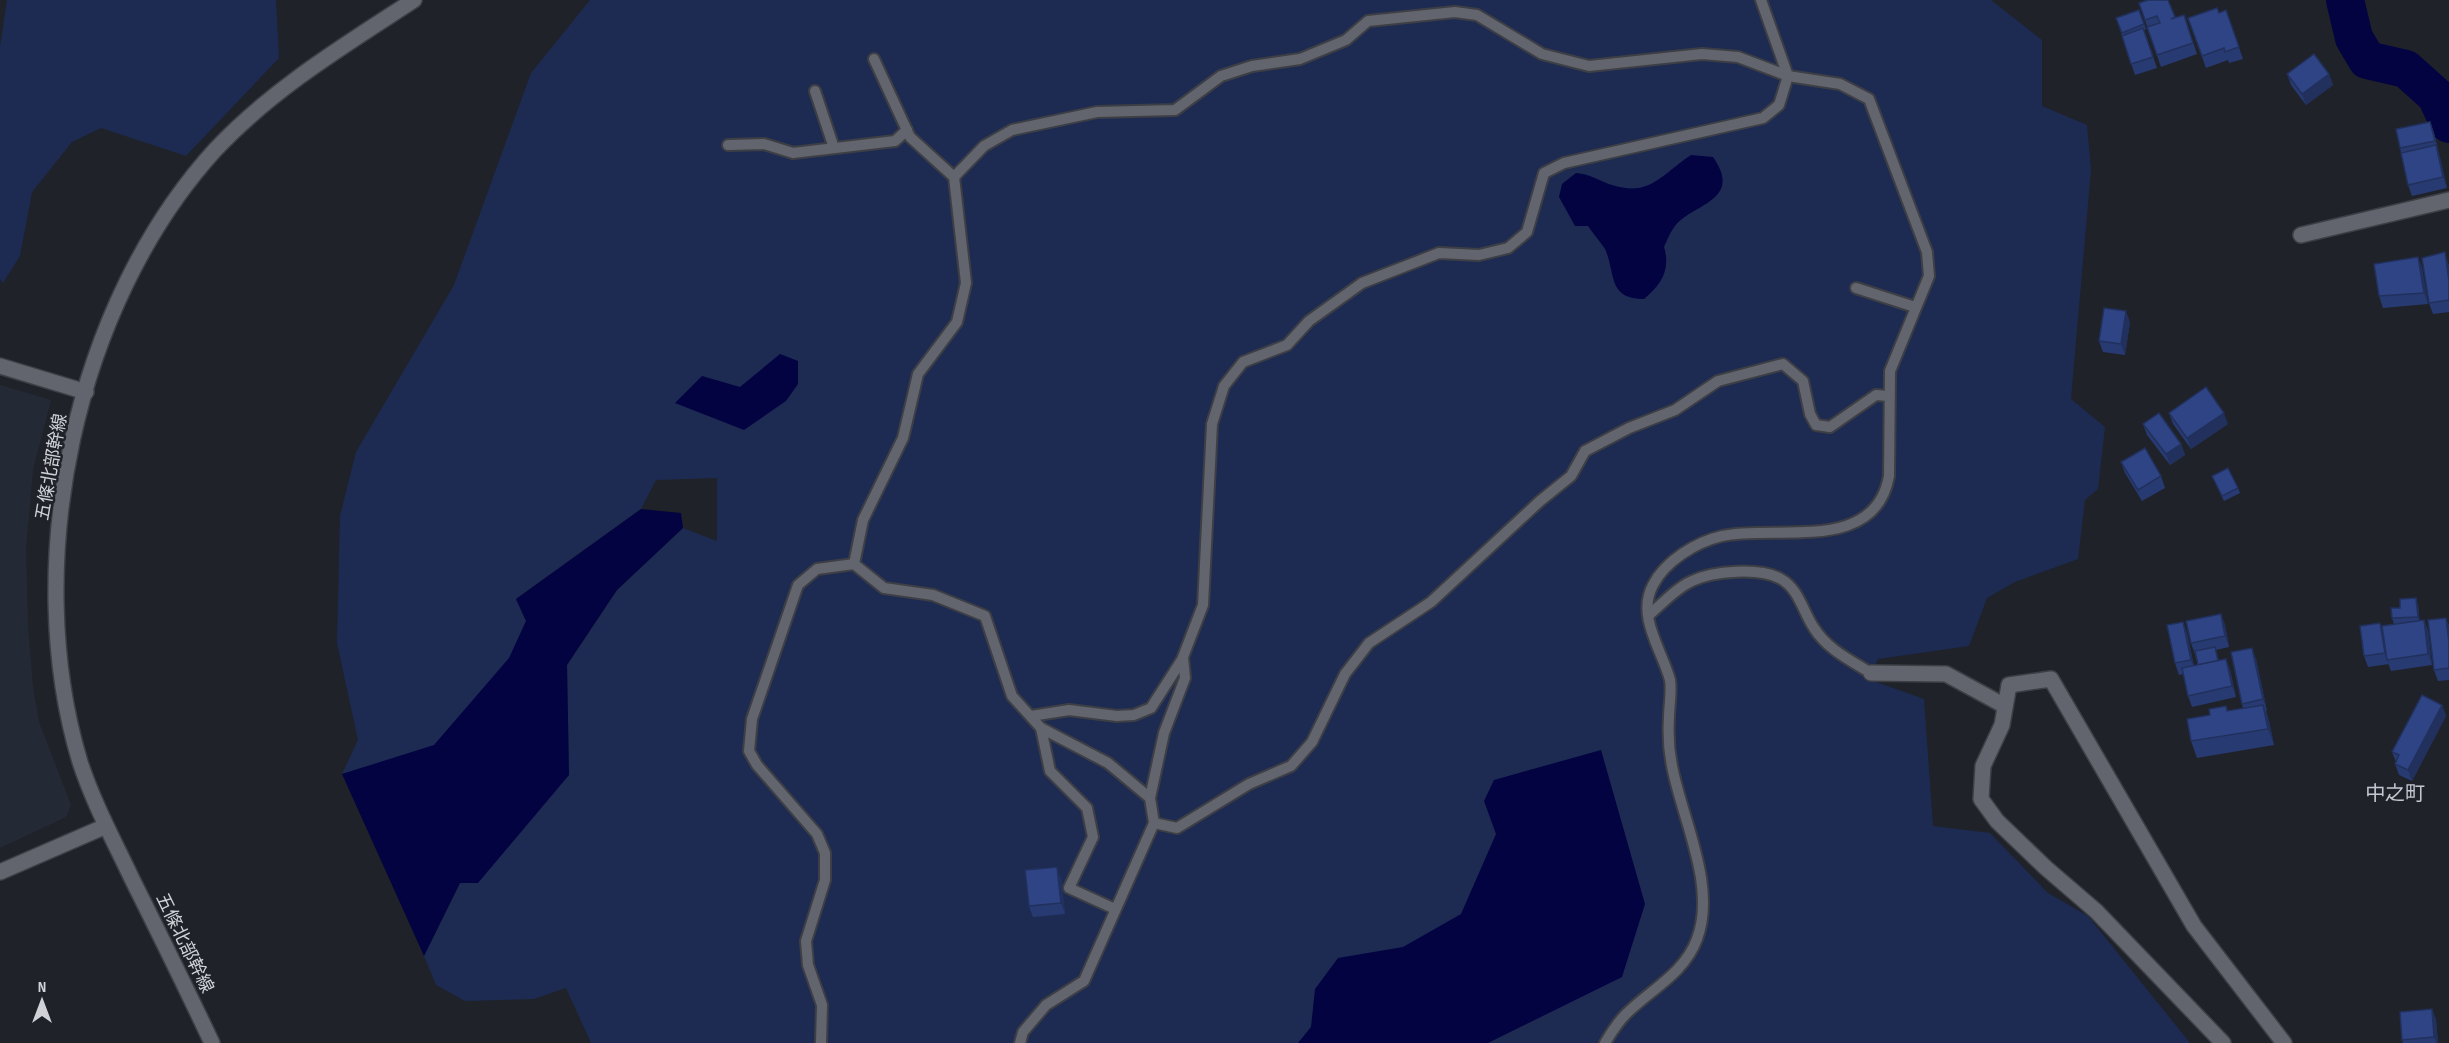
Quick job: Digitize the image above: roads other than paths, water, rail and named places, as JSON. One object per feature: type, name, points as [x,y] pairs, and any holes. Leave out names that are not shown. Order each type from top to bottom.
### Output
[{"type":"street","name":"五條北部幹線","points":[[212,1043],[106,826],[81,765],[66,711],[58,624],[58,558],[71,444],[120,292],[178,195],[216,149],[282,90],[336,51],[414,0]]},
{"type":"street","points":[[2301,236],[2449,200]]},
{"type":"street","points":[[0,366],[86,392]]},
{"type":"street","points":[[1871,673],[1946,674],[2005,706]]},
{"type":"street","points":[[2223,1043],[2096,911],[2046,868],[1997,821],[1981,799],[1983,766],[2002,725],[2009,685],[2051,679],[2194,926],[2284,1043]]},
{"type":"street","points":[[0,872],[106,826]]},
{"type":"lane","points":[[1031,716],[1069,710],[1117,716],[1134,715],[1151,708],[1184,657],[1203,605],[1212,424],[1224,386],[1243,362],[1287,345],[1310,321],[1362,283],[1439,253],[1479,255],[1508,248],[1527,232],[1544,173],[1564,164],[1763,118],[1779,105],[1788,76],[1761,0]]},
{"type":"lane","points":[[954,177],[984,147],[1012,130],[1097,112],[1175,110],[1221,75],[1252,66],[1300,59],[1346,40],[1368,21],[1455,12],[1477,15],[1542,54],[1589,66],[1702,54],[1738,57],[1788,76],[1840,84],[1869,99],[1927,252],[1929,276],[1890,371],[1890,476],[1887,492],[1858,521],[1836,529],[1807,534],[1722,536],[1692,547],[1653,584],[1647,602],[1656,646],[1670,682],[1668,722],[1672,765],[1702,884],[1703,912],[1697,939],[1679,970],[1625,1015],[1605,1043]]},
{"type":"lane","points":[[854,564],[863,520],[903,438],[918,374],[957,322],[966,283],[954,177],[910,138],[874,59]]},
{"type":"lane","points":[[815,92],[834,148]]},
{"type":"lane","points":[[728,145],[765,144],[794,153],[895,141],[907,130]]},
{"type":"lane","points":[[1856,288],[1915,307]]},
{"type":"lane","points":[[1154,823],[1177,828],[1249,784],[1291,766],[1312,742],[1345,674],[1369,643],[1431,602],[1540,501],[1571,477],[1585,451],[1629,428],[1675,410],[1718,381],[1783,364],[1803,381],[1810,414],[1816,425],[1830,427],[1876,395],[1890,396]]},
{"type":"lane","points":[[821,1043],[822,1005],[808,965],[806,941],[825,880],[825,852],[817,834],[757,765],[749,751],[752,718],[798,585],[817,569],[854,564],[884,588],[933,595],[985,616],[1012,696],[1041,728],[1108,763],[1150,798]]},
{"type":"lane","points":[[1649,615],[1690,581],[1713,574],[1755,572],[1782,579],[1799,598],[1814,629],[1836,652],[1871,673]]},
{"type":"lane","points":[[1020,1043],[1023,1032],[1046,1005],[1083,981],[1154,823],[1150,798],[1164,733],[1185,678],[1184,657]]},
{"type":"lane","points":[[1041,728],[1050,771],[1087,807],[1093,837],[1069,888],[1115,909]]},
{"type":"waterway","points":[[2345,0],[2354,38],[2367,60],[2406,69],[2436,96],[2449,124]]},
{"type":"district","name":"中之町","points":[[2395,793]]}]
